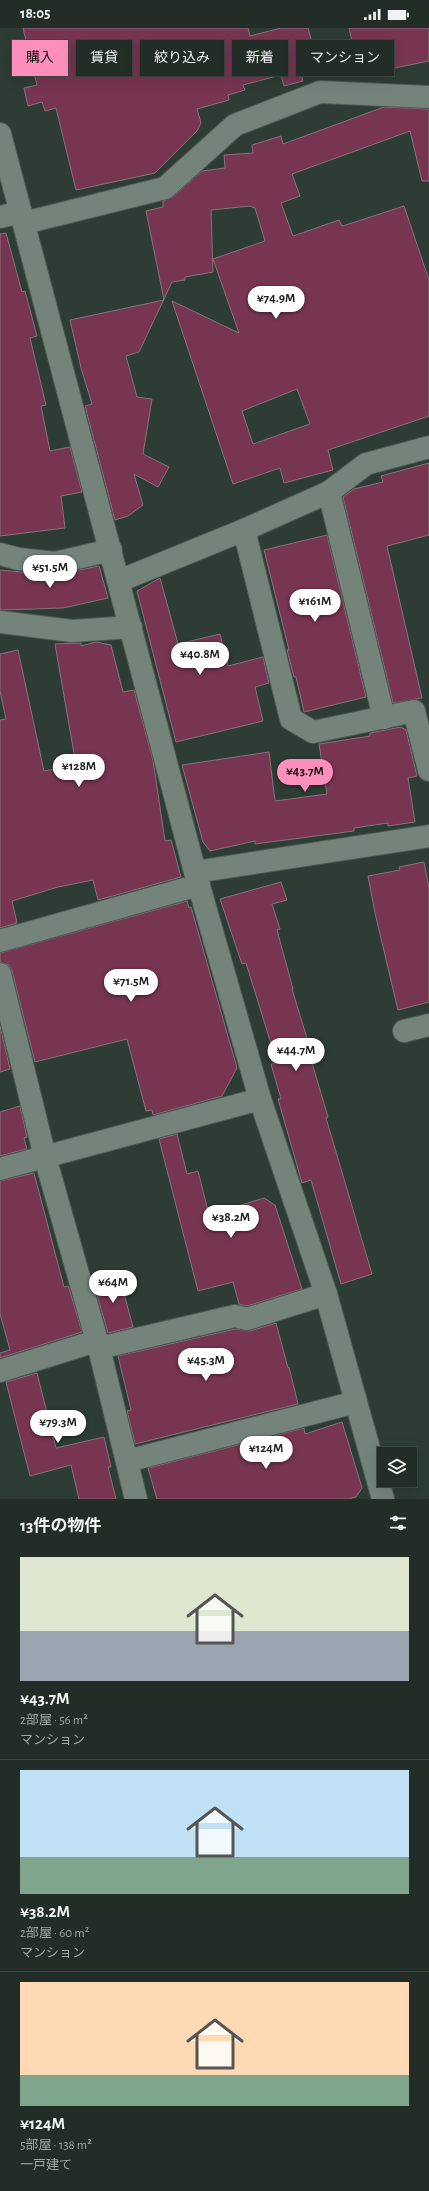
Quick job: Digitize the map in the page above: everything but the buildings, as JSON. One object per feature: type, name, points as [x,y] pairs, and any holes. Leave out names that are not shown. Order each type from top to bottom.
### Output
[{"type":"street","points":[[15,217],[164,188],[235,125],[320,92],[429,97]]},
{"type":"street","points":[[0,134],[15,217],[111,550],[197,879],[260,1099],[326,1294],[383,1499]]},
{"type":"street","points":[[119,581],[244,530],[329,492],[366,464],[429,447]]},
{"type":"street","points":[[329,492],[384,718]]},
{"type":"street","points":[[244,530],[291,719],[313,732],[414,712],[429,770]]},
{"type":"street","points":[[0,554],[19,559],[55,563],[111,550]]},
{"type":"street","points":[[0,622],[72,631],[131,627]]},
{"type":"street","points":[[0,941],[197,879],[429,836]]},
{"type":"street","points":[[0,974],[46,1157],[97,1345],[136,1499]]},
{"type":"street","points":[[404,1031],[429,1025]]},
{"type":"street","points":[[0,1169],[260,1099]]},
{"type":"street","points":[[0,1371],[97,1345],[235,1316],[247,1319],[326,1294]]},
{"type":"street","points":[[127,1461],[356,1402]]}]
